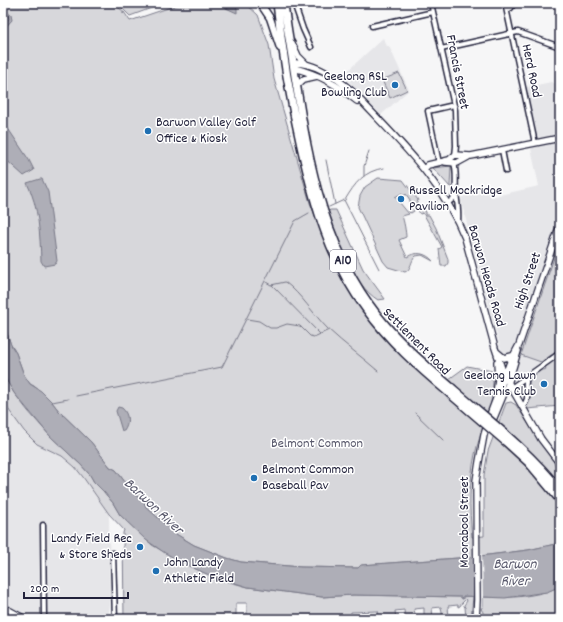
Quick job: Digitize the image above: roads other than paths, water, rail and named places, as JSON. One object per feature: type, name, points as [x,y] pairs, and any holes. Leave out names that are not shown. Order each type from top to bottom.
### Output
[{"type":"highway","name":"Settlement Road","points":[[276,3],[283,55],[296,124],[311,187],[328,239],[338,262],[356,294],[377,324],[406,354],[524,451],[560,490]]},
{"type":"highway","name":"Settlement Road","points":[[284,3],[296,86],[315,182],[332,236],[343,261],[361,292],[386,326],[450,390],[529,463],[560,500]]},
{"type":"highway","points":[[285,65],[293,66]]},
{"type":"main road","points":[[260,3],[272,23],[283,55]]},
{"type":"main road","points":[[269,3],[276,3]]},
{"type":"street","points":[[294,3],[310,47]]},
{"type":"street","name":"Francis Street","points":[[431,3],[454,105],[457,159]]},
{"type":"street","points":[[506,7],[511,8],[514,4]]},
{"type":"street","name":"Herd Road","points":[[506,7],[535,143]]},
{"type":"street","points":[[372,26],[433,12]]},
{"type":"street","points":[[441,49],[518,32],[560,46]]},
{"type":"street","points":[[289,34],[296,53],[302,61],[308,65]]},
{"type":"street","name":"Barwon Heads Road","points":[[293,66],[308,65],[326,72],[339,83],[367,108],[424,169],[448,203],[458,222],[470,254],[495,348],[505,377],[544,444],[560,464]]},
{"type":"street","name":"Barwon Heads Road","points":[[293,66],[339,83]]},
{"type":"street","points":[[296,86],[304,79],[319,76]]},
{"type":"street","points":[[442,162],[428,111],[454,105]]},
{"type":"street","points":[[424,169],[428,165],[560,138]]},
{"type":"street","points":[[502,150],[506,171]]},
{"type":"street","points":[[457,159],[456,192],[459,213],[458,222]]},
{"type":"street","points":[[448,203],[453,199],[456,192]]},
{"type":"street","name":"High Street","points":[[509,386],[519,345],[560,225]]},
{"type":"street","name":"High Street","points":[[505,377],[512,356],[519,345]]},
{"type":"street","points":[[495,348],[504,358],[512,356]]},
{"type":"street","points":[[494,405],[498,379],[495,348]]},
{"type":"street","points":[[509,386],[527,377],[560,354]]},
{"type":"street","name":"Moorabool Street","points":[[476,619],[476,482],[482,444],[494,405],[505,377]]},
{"type":"street","points":[[522,406],[528,400],[525,386],[527,377]]},
{"type":"street","name":"Moorabool Street","points":[[482,444],[509,386]]},
{"type":"street","points":[[502,400],[509,397],[517,399]]},
{"type":"street","points":[[43,525],[44,619]]},
{"type":"street","points":[[113,553],[115,619]]},
{"type":"street","name":"Moorabool Street","points":[[477,600],[479,619]]},
{"type":"street","points":[[3,607],[25,619]]},
{"type":"water","points":[[224,3],[234,4],[237,8],[237,13],[226,8]]},
{"type":"water","points":[[3,10],[11,15],[12,20],[3,30],[3,18],[6,22],[9,19],[8,15]]},
{"type":"water","points":[[3,121],[34,170],[24,176],[3,157]]},
{"type":"water","points":[[42,179],[48,192],[57,261],[55,264],[44,266],[41,261],[36,211],[27,183]]},
{"type":"water","name":"Barwon River","points":[[3,321],[11,345],[16,353],[24,375],[30,384],[41,391],[91,442],[110,467],[116,470],[134,494],[138,497],[142,497],[146,507],[176,534],[194,545],[241,562],[301,567],[358,568],[361,565],[472,557],[528,550],[560,543],[560,588],[547,592],[505,598],[463,596],[462,599],[461,597],[353,595],[322,597],[248,587],[209,575],[189,566],[165,553],[146,540],[120,515],[113,503],[94,482],[90,475],[50,436],[14,393],[3,374]]},
{"type":"water","points":[[118,407],[124,410],[127,416],[126,428],[124,431],[122,431],[116,411]]},
{"type":"waterway","points":[[364,176],[364,166],[369,151]]},
{"type":"waterway","points":[[326,160],[335,204]]},
{"type":"waterway","points":[[345,200],[356,183],[371,172],[384,168]]},
{"type":"waterway","points":[[329,207],[344,200],[379,269]]},
{"type":"waterway","points":[[76,396],[222,367],[295,221],[309,213]]},
{"type":"waterway","points":[[266,282],[271,285],[285,282],[297,293],[328,329],[378,371]]},
{"type":"waterway","points":[[272,285],[320,334]]},
{"type":"waterway","points":[[247,319],[259,321],[270,328],[276,328],[287,324],[300,326],[310,336],[314,337],[329,330]]},
{"type":"waterway","points":[[52,402],[68,399]]},
{"type":"waterway","points":[[415,413],[443,440]]},
{"type":"place","name":"Geelong RSL Bowling Club","points":[[395,85]]},
{"type":"place","name":"Barwon Valley Golf Office & Kiosk","points":[[148,131]]},
{"type":"place","name":"Russell Mockridge Pavilion","points":[[401,199]]},
{"type":"place","name":"Geelong Lawn Tennis Club","points":[[544,384]]},
{"type":"place","name":"Belmont Common Baseball Pav","points":[[254,478]]},
{"type":"place","name":"Landy Field Rec & Store Sheds","points":[[140,547]]},
{"type":"place","name":"John Landy Athletic Field","points":[[156,571]]},
{"type":"park label","name":"Belmont Common","points":[[317,444]]}]
